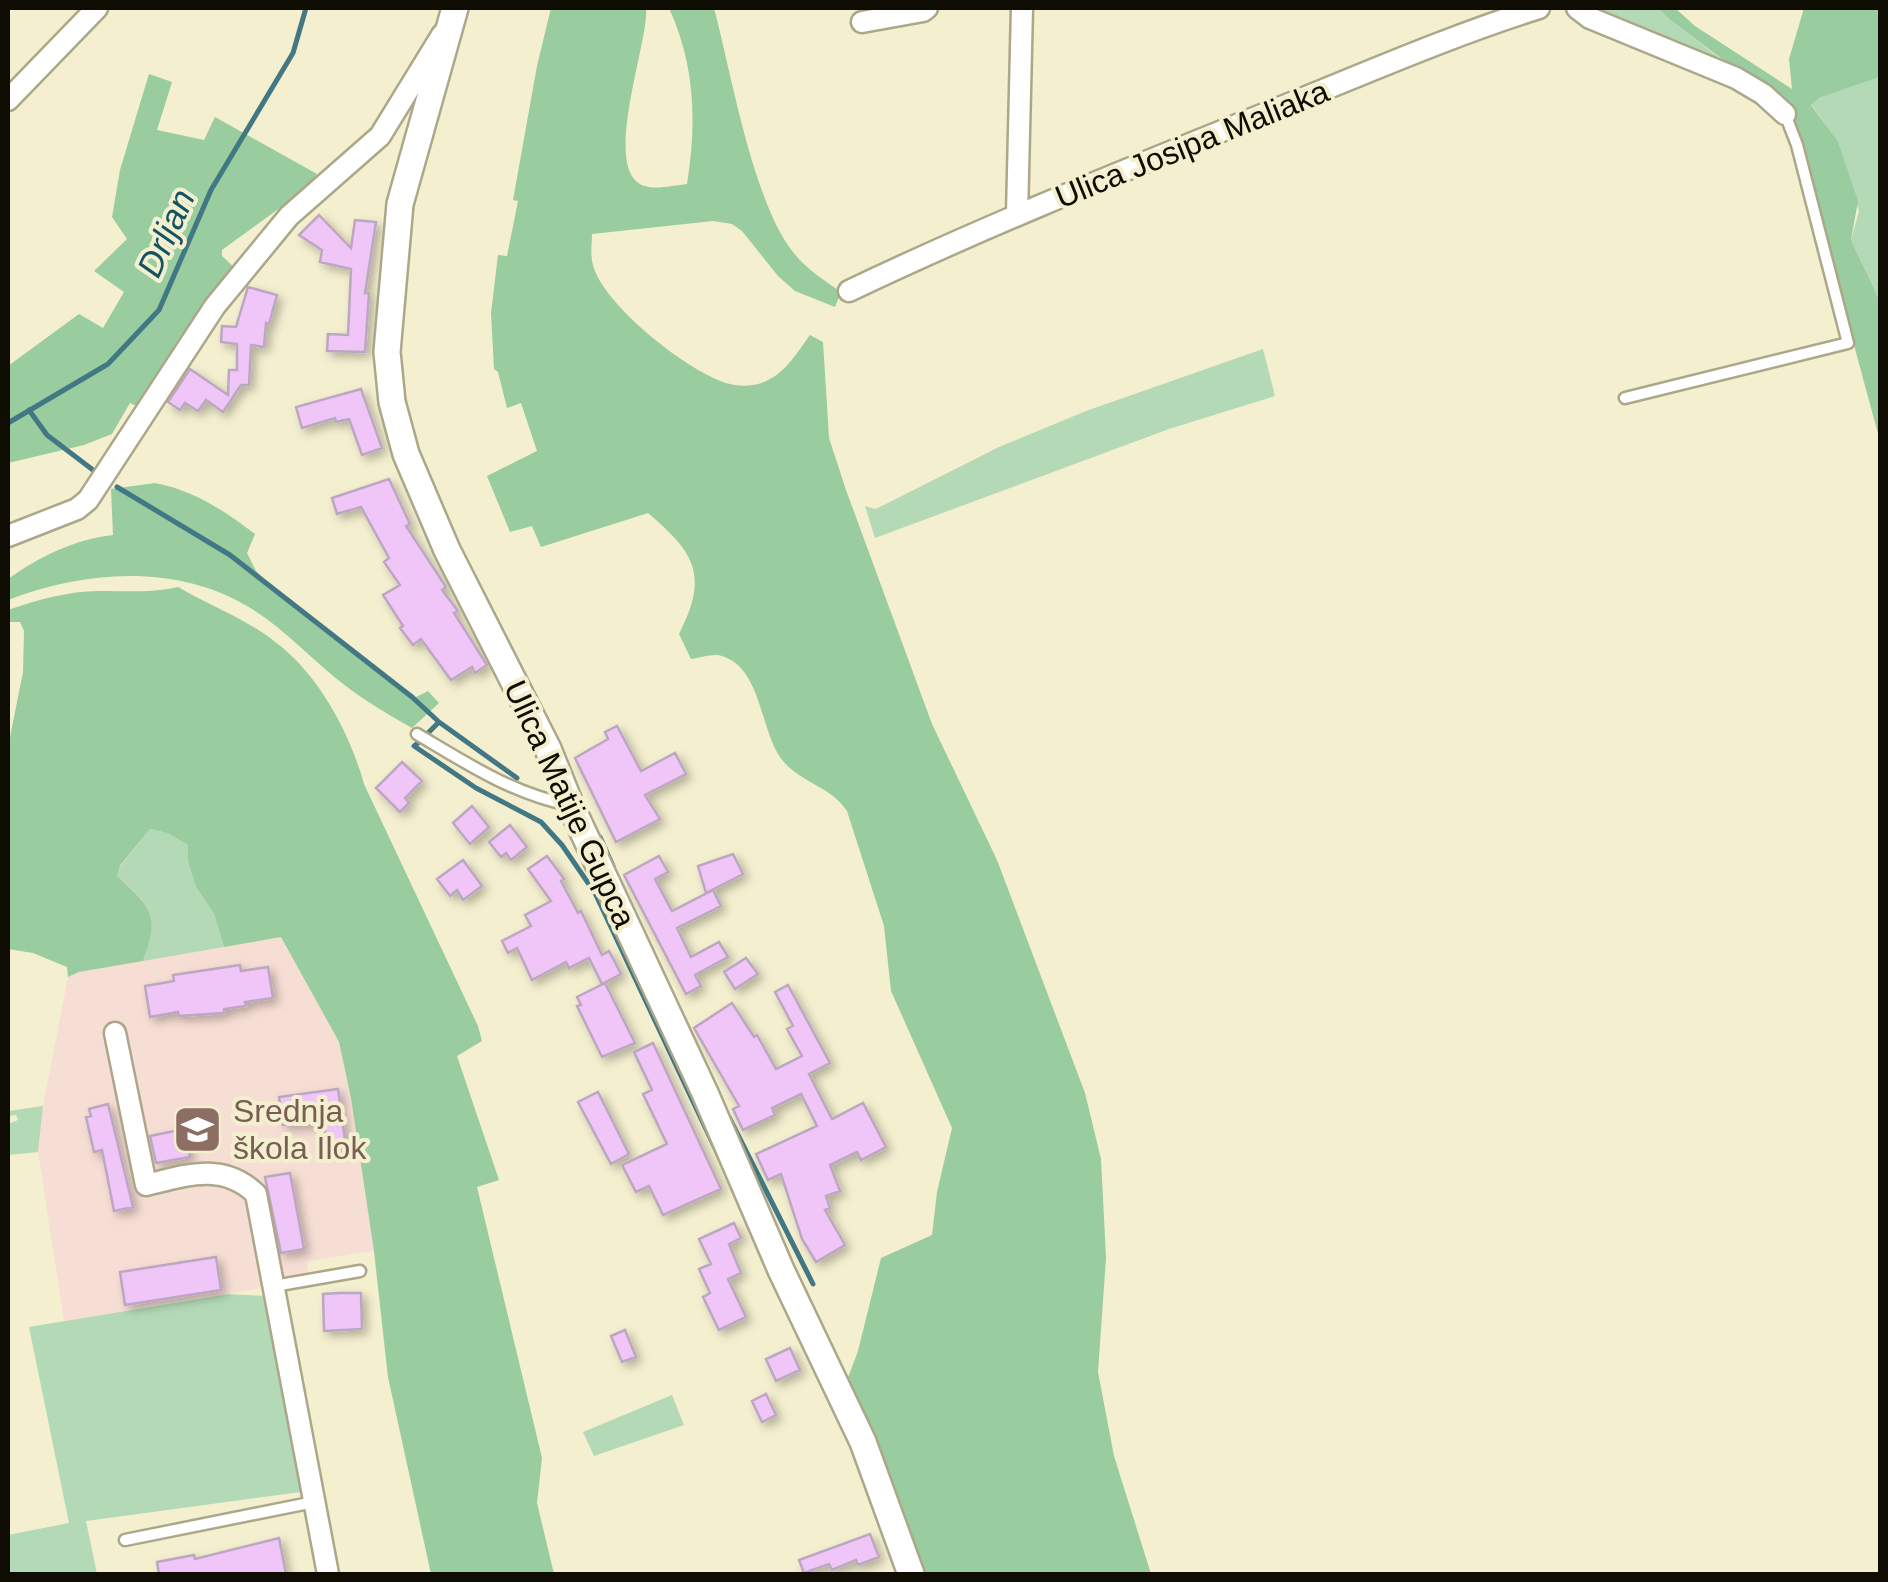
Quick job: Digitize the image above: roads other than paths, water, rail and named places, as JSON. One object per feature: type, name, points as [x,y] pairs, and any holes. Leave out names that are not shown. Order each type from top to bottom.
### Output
[{"type":"street","points":[[8,100],[97,8]]},
{"type":"street","points":[[862,22],[927,8]]},
{"type":"street","points":[[1017,214],[1022,8]]},
{"type":"street","name":"Ulica Josipa Maliaka","points":[[849,291],[1017,214],[1414,52],[1539,8]]},
{"type":"street","points":[[1578,8],[1590,18],[1736,78],[1763,94],[1784,114]]},
{"type":"street","points":[[8,536],[77,509],[88,500],[215,306],[289,216],[380,136],[451,19]]},
{"type":"street","name":"Ulica Matije Gupca","points":[[451,19],[400,204],[387,352],[392,402],[406,454],[446,550],[548,748],[781,1270],[863,1442],[911,1574]]},
{"type":"street","points":[[115,1032],[146,1185],[215,1173],[240,1179],[256,1194],[328,1574]]},
{"type":"lane","points":[[1625,398],[1848,343],[1796,145],[1784,114]]},
{"type":"lane","points":[[417,734],[491,779],[543,800],[571,806]]},
{"type":"lane","points":[[274,1286],[360,1271]]},
{"type":"lane","points":[[125,1540],[314,1502]]},
{"type":"waterway","name":"Drljan","points":[[8,423],[108,364],[159,310],[211,190],[293,53],[306,8]]},
{"type":"waterway","points":[[29,410],[47,435],[93,470]]},
{"type":"waterway","points":[[117,487],[230,555],[439,722],[517,778]]},
{"type":"waterway","points":[[427,734],[439,722]]},
{"type":"waterway","points":[[418,743],[414,746],[476,788],[541,822],[562,845],[595,893],[722,1163]]},
{"type":"waterway","points":[[594,835],[600,837],[613,866]]},
{"type":"waterway","points":[[729,1117],[813,1284]]},
{"type":"place","name":"Srednja škola Ilok","points":[[198,1129]]}]
